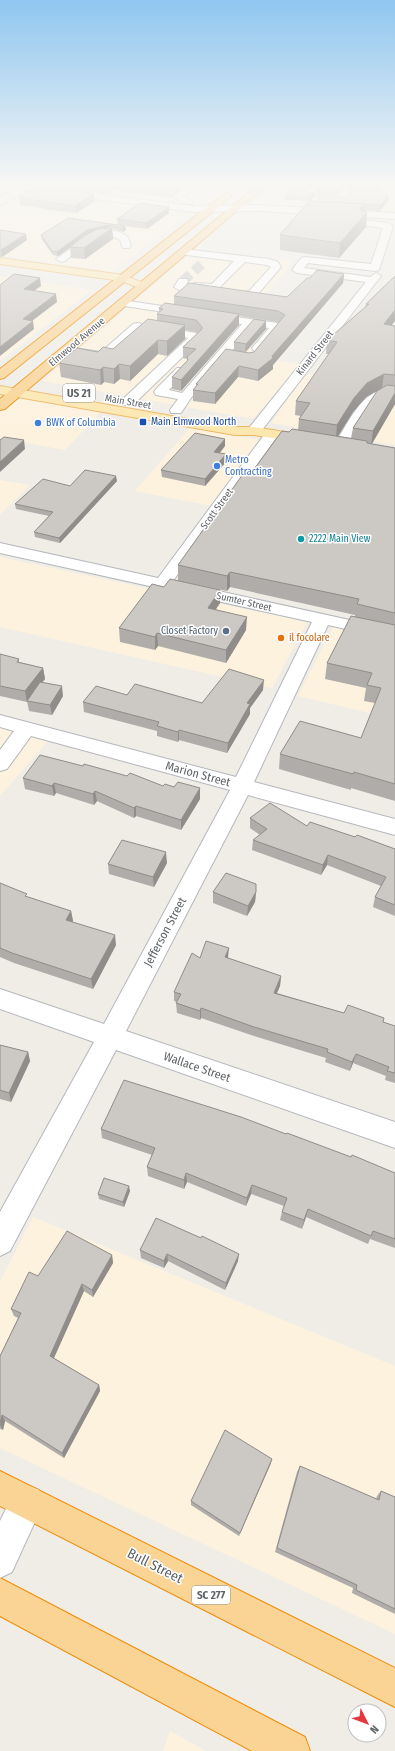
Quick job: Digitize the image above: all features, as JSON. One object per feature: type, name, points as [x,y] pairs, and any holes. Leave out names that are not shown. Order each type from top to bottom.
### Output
[{"type":"highway","name":"Elmwood Avenue","points":[[0,375],[138,266]]},
{"type":"highway","name":"Elmwood Avenue","points":[[0,406],[167,266]]},
{"type":"highway","name":"Bull Street","points":[[14,1495],[395,1688]]},
{"type":"highway","points":[[0,1596],[292,1751]]},
{"type":"main road","points":[[34,266],[123,278],[140,288]]},
{"type":"main road","points":[[0,270],[112,287],[140,288]]},
{"type":"main road","name":"Main Street","points":[[0,379],[241,422],[254,431]]},
{"type":"main road","name":"Main Street","points":[[0,390],[235,431],[254,431],[355,448]]},
{"type":"street","points":[[235,266],[214,287],[182,282],[179,287],[247,295],[254,292],[276,267],[275,266]]},
{"type":"street","points":[[300,266],[297,270],[353,277],[364,267]]},
{"type":"street","points":[[353,266],[375,268],[376,266]]},
{"type":"street","name":"Kinard Street","points":[[254,431],[374,278],[353,277]]},
{"type":"street","points":[[128,402],[195,339],[192,335],[130,326],[152,307],[159,295],[140,288]]},
{"type":"street","points":[[122,303],[277,326],[249,358]]},
{"type":"street","points":[[176,410],[185,399],[185,396],[250,322]]},
{"type":"street","points":[[66,351],[98,356],[106,354],[136,326]]},
{"type":"street","points":[[222,354],[235,356]]},
{"type":"street","points":[[185,396],[160,392],[193,362],[212,365]]},
{"type":"street","points":[[340,446],[347,438],[367,403],[376,396],[384,393],[395,395]]},
{"type":"street","name":"Scott Street","points":[[163,583],[272,434]]},
{"type":"street","name":"Sumter Street","points":[[0,548],[395,635]]},
{"type":"street","name":"Jefferson Street","points":[[3,1230],[110,1037],[242,786],[322,619]]},
{"type":"street","name":"Marion Street","points":[[0,721],[395,827]]},
{"type":"street","points":[[1,761],[26,728]]},
{"type":"street","name":"Wallace Street","points":[[0,999],[395,1135]]},
{"type":"street","points":[[0,1560],[14,1495]]},
{"type":"shaded area","points":[[71,266],[120,266],[112,272]]},
{"type":"shaded area","points":[[177,266],[289,266],[248,317],[289,325],[262,358],[300,364],[253,419],[42,381]]},
{"type":"shaded area","points":[[0,276],[47,283],[92,290],[0,361]]},
{"type":"shaded area","points":[[395,349],[395,445],[271,423],[305,374],[373,385]]},
{"type":"shaded area","points":[[15,397],[102,411],[65,450],[0,438],[0,410]]},
{"type":"shaded area","points":[[190,428],[261,440],[212,506],[135,491]]},
{"type":"shaded area","points":[[0,480],[30,485],[0,515]]},
{"type":"shaded area","points":[[0,557],[307,622],[272,688],[0,627]]},
{"type":"shaded area","points":[[333,627],[395,641],[395,719],[298,696]]},
{"type":"shaded area","points":[[0,727],[49,740],[0,796]]},
{"type":"shaded area","points":[[33,1217],[395,1366],[395,1634],[0,1448],[0,1282]]},
{"type":"shaded area","points":[[170,1731],[206,1751],[163,1751]]},
{"type":"building","points":[[317,270],[344,274],[272,356],[273,358],[258,370],[239,366],[215,393],[193,390],[198,384],[196,384],[226,349],[249,353],[254,352],[285,315],[278,311],[174,296],[189,283],[287,297],[307,278],[310,278]]},
{"type":"building","points":[[14,274],[40,278],[24,289],[56,294],[23,319],[33,321],[0,347],[0,285]]},
{"type":"building","points":[[395,276],[395,310],[384,324],[395,326],[395,375],[384,374],[367,383],[354,398],[337,425],[299,419],[310,403],[296,401],[337,342],[327,340],[369,304],[366,304]]},
{"type":"building","points":[[165,303],[239,314],[181,380],[172,377],[188,360],[187,357],[196,349],[183,347],[202,329],[202,327],[196,320],[157,314],[163,309],[159,308]]},
{"type":"building","points":[[148,319],[185,325],[167,341],[158,340],[130,366],[119,364],[114,369],[103,367],[100,370],[59,363],[77,348],[98,352],[103,347],[113,349]]},
{"type":"building","points":[[254,319],[266,321],[246,344],[234,342]]},
{"type":"building","points":[[387,385],[395,386],[395,393],[373,431],[353,428],[377,391]]},
{"type":"building","name":"2222 Main View","points":[[292,429],[367,441],[367,443],[395,448],[395,613],[357,604],[359,599],[230,572],[227,576],[178,565],[243,474],[249,476],[282,431],[289,432]]},
{"type":"building","points":[[195,433],[225,439],[214,452],[226,454],[205,479],[161,470]]},
{"type":"building","points":[[4,437],[24,440],[0,462],[0,440]]},
{"type":"building","points":[[85,470],[116,476],[59,538],[34,532],[53,512],[15,504],[43,479],[70,486]]},
{"type":"building","points":[[170,579],[220,590],[208,608],[247,617],[226,650],[157,633],[155,637],[119,628],[152,584],[164,587]]},
{"type":"building","points":[[351,616],[395,625],[395,784],[354,772],[353,774],[280,754],[300,721],[361,738],[381,688],[367,685],[372,673],[327,663]]},
{"type":"building","points":[[0,654],[19,659],[17,662],[43,668],[25,691],[0,686]]},
{"type":"building","points":[[229,669],[264,680],[247,703],[250,704],[228,743],[179,730],[178,732],[157,726],[159,722],[83,702],[96,686],[127,695],[135,684],[202,703]]},
{"type":"building","points":[[40,682],[62,686],[50,705],[27,701]]},
{"type":"building","points":[[40,755],[83,766],[84,764],[127,776],[130,773],[163,786],[165,784],[174,787],[178,782],[200,788],[181,820],[136,806],[134,808],[95,791],[93,794],[54,783],[52,786],[23,778]]},
{"type":"building","points":[[270,803],[307,826],[310,822],[355,837],[357,835],[395,849],[395,905],[375,897],[386,877],[328,855],[323,865],[253,840],[267,829],[250,818]]},
{"type":"building","points":[[122,840],[166,852],[153,877],[108,864]]},
{"type":"building","points":[[226,873],[256,884],[256,892],[248,906],[213,892]]},
{"type":"building","points":[[0,883],[27,894],[25,896],[71,911],[66,920],[115,935],[91,979],[0,948]]},
{"type":"building","points":[[206,941],[229,948],[225,957],[281,976],[274,993],[344,1013],[348,1005],[384,1018],[383,1022],[395,1026],[395,1073],[387,1071],[389,1067],[356,1054],[352,1062],[327,1052],[328,1049],[254,1027],[201,1008],[200,1011],[176,1003],[181,994],[174,992],[192,953],[200,958]]},
{"type":"building","points":[[0,1045],[28,1052],[9,1093],[0,1090]]},
{"type":"building","points":[[124,1080],[241,1117],[351,1157],[352,1155],[395,1173],[395,1239],[373,1231],[371,1236],[308,1209],[304,1220],[282,1212],[287,1198],[252,1185],[247,1198],[186,1173],[184,1180],[147,1167],[155,1148],[101,1129]]},
{"type":"building","points":[[104,1178],[129,1186],[123,1202],[98,1194]]},
{"type":"building","points":[[156,1218],[201,1238],[202,1236],[239,1254],[226,1283],[167,1254],[164,1261],[140,1250]]},
{"type":"building","points":[[67,1231],[112,1255],[92,1290],[82,1284],[50,1356],[99,1385],[62,1453],[2,1415],[0,1423],[0,1356],[21,1313],[11,1309],[29,1272],[38,1276]]},
{"type":"building","points":[[225,1430],[272,1459],[240,1533],[191,1501]]},
{"type":"building","points":[[300,1466],[379,1500],[381,1491],[395,1497],[395,1609],[356,1590],[357,1585],[277,1548]]},
{"type":"tunnel","points":[[183,281],[200,266]]},
{"type":"place","name":"Main Elmwood North","points":[[143,422]]},
{"type":"place","name":"BWK of Columbia","points":[[38,423]]},
{"type":"place","name":"Metro Contracting","points":[[217,466]]},
{"type":"place","name":"2222 Main View","points":[[301,539]]},
{"type":"place","name":"Closet Factory","points":[[226,631]]},
{"type":"place","name":"il focolare","points":[[281,638]]}]
